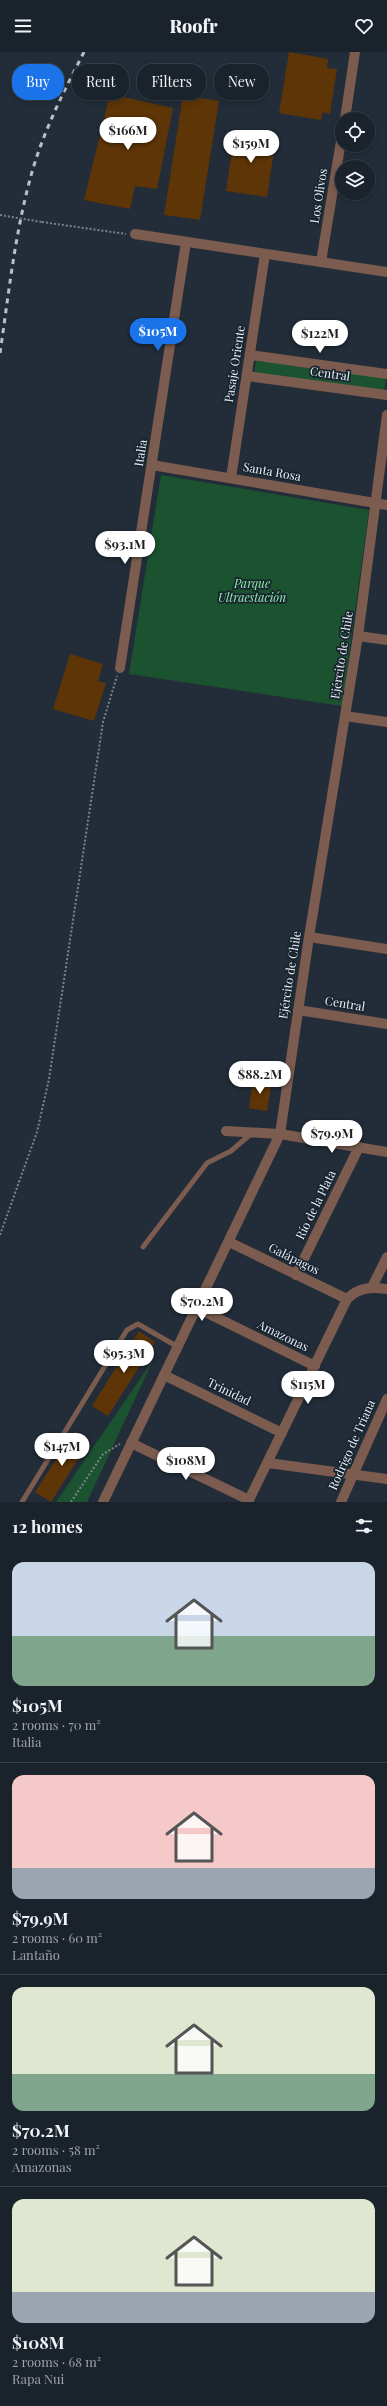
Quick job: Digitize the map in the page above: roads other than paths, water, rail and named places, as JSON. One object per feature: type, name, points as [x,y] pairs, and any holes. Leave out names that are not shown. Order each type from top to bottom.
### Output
[{"type":"street","points":[[346,112],[355,52]]},
{"type":"street","name":"Los Olivos","points":[[321,262],[339,152]]},
{"type":"street","points":[[135,234],[387,272]]},
{"type":"street","name":"Italia","points":[[120,668],[186,242]]},
{"type":"street","name":"Pasaje Oriente","points":[[231,478],[265,254]]},
{"type":"street","name":"Central","points":[[250,356],[387,374]]},
{"type":"street","name":"Central","points":[[247,376],[387,395]]},
{"type":"street","name":"Ejército de Chile","points":[[103,1502],[280,1134],[309,937],[358,636],[377,503],[387,415]]},
{"type":"street","name":"Santa Rosa","points":[[152,466],[387,505]]},
{"type":"street","points":[[358,636],[387,640]]},
{"type":"street","points":[[345,716],[387,722]]},
{"type":"street","points":[[309,937],[387,949]]},
{"type":"street","name":"Central","points":[[298,1010],[387,1024]]},
{"type":"street","points":[[226,1131],[280,1134],[387,1152]]},
{"type":"street","name":"Río de la Plata","points":[[296,1275],[359,1148]]},
{"type":"street","name":"Galápagos","points":[[229,1242],[347,1299]]},
{"type":"street","points":[[372,1287],[387,1257]]},
{"type":"street","points":[[133,1439],[249,1501],[347,1299],[361,1290],[372,1287],[387,1289]]},
{"type":"street","name":"Amazonas","points":[[197,1308],[315,1366]]},
{"type":"street","name":"Trinidad","points":[[164,1375],[282,1433]]},
{"type":"street","name":"Rodrigo de Triana","points":[[341,1502],[387,1399]]},
{"type":"street","points":[[268,1463],[387,1479]]},
{"type":"lane","points":[[143,1247],[207,1163],[231,1151],[253,1132]]},
{"type":"lane","points":[[22,1502],[127,1330],[138,1324],[178,1347]]},
{"type":"railway","points":[[0,353],[21,217],[32,172],[48,126],[84,52]]},
{"type":"park label","name":"Parque Ultraestación","points":[[252,591]]}]
